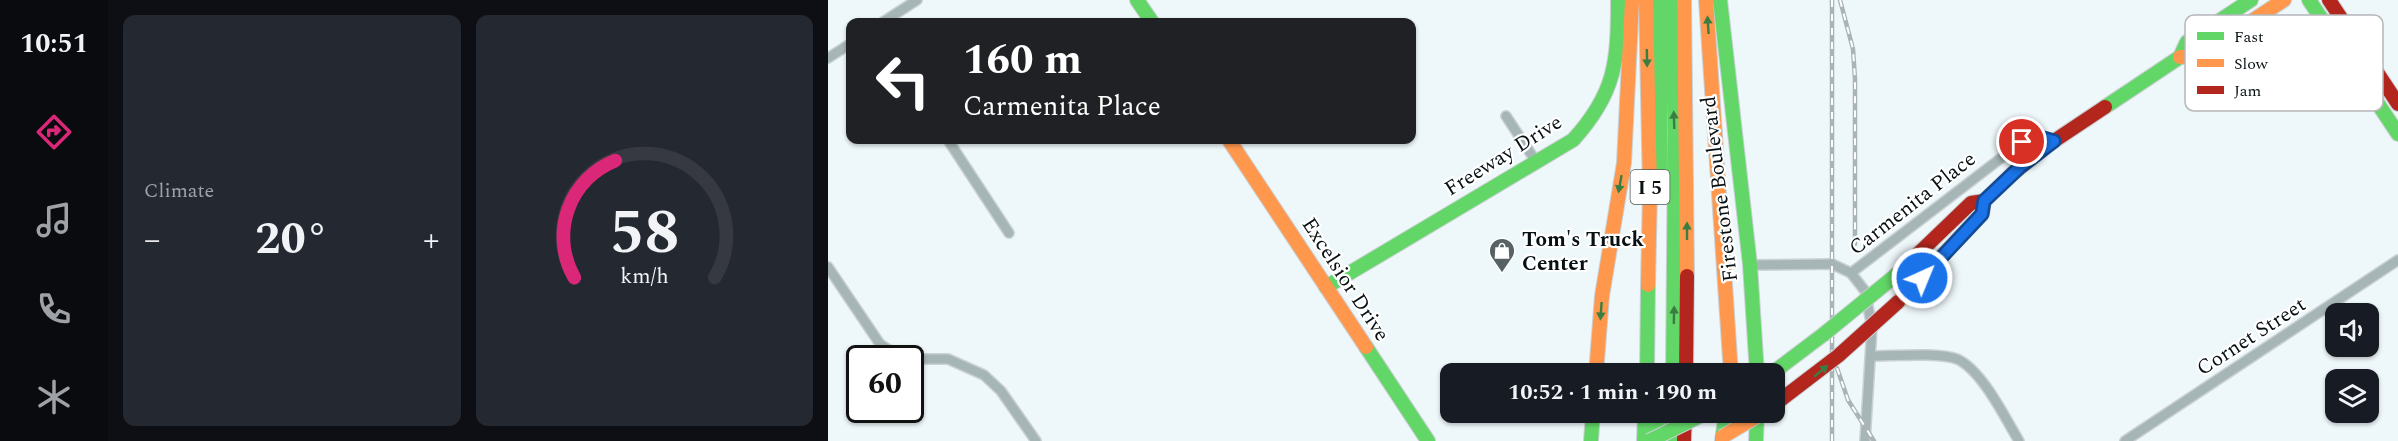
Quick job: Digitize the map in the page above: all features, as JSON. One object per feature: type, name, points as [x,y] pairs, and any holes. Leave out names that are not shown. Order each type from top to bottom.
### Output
[{"type":"main road","points":[[1137,0],[1149,18]]},
{"type":"main road","name":"Freeway Drive","points":[[1326,287],[1573,140],[1589,123],[1609,89],[1616,62],[1618,0]]},
{"type":"main road","points":[[1597,363],[1603,286],[1624,164],[1632,0]]},
{"type":"main road","name":"I 5","points":[[1646,0],[1650,190],[1647,363]]},
{"type":"main road","points":[[1658,363],[1661,138],[1659,0]]},
{"type":"main road","points":[[1671,0],[1675,134],[1673,363]]},
{"type":"main road","name":"I 5","points":[[1684,0],[1686,363]]},
{"type":"main road","points":[[1706,0],[1730,363]]},
{"type":"main road","name":"Firestone Boulevard","points":[[1720,0],[1750,265],[1756,363]]},
{"type":"main road","points":[[2228,15],[2251,0]]},
{"type":"main road","points":[[2261,15],[2284,0]]},
{"type":"main road","points":[[2309,0],[2319,15]]},
{"type":"main road","points":[[2329,0],[2339,15]]},
{"type":"main road","points":[[1785,363],[1895,276],[1971,203],[1984,201],[2020,167],[2054,141],[2180,57],[2185,46]]},
{"type":"main road","points":[[2180,57],[2185,57]]},
{"type":"main road","points":[[2383,81],[2398,104]]},
{"type":"main road","points":[[2383,111],[2398,134]]},
{"type":"main road","name":"Excelsior Drive","points":[[1232,144],[1428,441]]},
{"type":"main road","points":[[1785,397],[1813,378],[1850,347],[1898,302],[1982,214],[1984,201]]},
{"type":"main road","points":[[1591,441],[1592,423]]},
{"type":"main road","points":[[1644,441],[1645,423]]},
{"type":"main road","points":[[1656,441],[1657,423]]},
{"type":"main road","points":[[1671,441],[1672,423]]},
{"type":"main road","points":[[1684,441],[1685,423]]},
{"type":"main road","points":[[1649,441],[1686,423]]},
{"type":"main road","points":[[1720,440],[1724,423]]},
{"type":"main road","points":[[1720,440],[1747,423]]},
{"type":"main road","points":[[1756,441],[1757,423]]},
{"type":"street","points":[[889,18],[917,0]]},
{"type":"street","points":[[828,58],[846,47]]},
{"type":"street","points":[[1506,116],[1537,163]]},
{"type":"street","name":"Carmenita Place","points":[[1750,265],[1833,264],[1851,273],[2022,142],[2036,136],[2054,141]]},
{"type":"street","points":[[951,144],[1009,233]]},
{"type":"street","name":"Cornet Street","points":[[2125,441],[2398,260]]},
{"type":"street","points":[[828,267],[880,344],[893,353],[913,359],[948,359],[984,375],[1000,391],[1036,441]]},
{"type":"street","points":[[1851,273],[1865,291],[1872,327],[1865,441]]},
{"type":"street","points":[[1872,356],[1956,359],[1970,368],[1980,380],[2019,441]]},
{"type":"railway","points":[[1832,0],[1832,441]]},
{"type":"railway","points":[[1840,0],[1853,49],[1855,79],[1855,244]]},
{"type":"railway","points":[[1837,368],[1848,400],[1874,441]]},
{"type":"traffic: fast","points":[[1137,0],[1149,18]]},
{"type":"traffic: fast","points":[[1326,287],[1573,140],[1598,107],[1612,75],[1617,41],[1618,0]]},
{"type":"traffic: fast","points":[[1671,0],[1675,134],[1673,363]]},
{"type":"traffic: fast","points":[[1720,0],[1750,265],[1756,363]]},
{"type":"traffic: fast","points":[[2228,15],[2251,0]]},
{"type":"traffic: fast","points":[[2309,0],[2319,15]]},
{"type":"traffic: fast","points":[[1659,1],[1661,182]]},
{"type":"traffic: fast","points":[[2105,107],[2180,57],[2185,46]]},
{"type":"traffic: fast","points":[[2383,111],[2398,134]]},
{"type":"traffic: fast","points":[[1824,334],[1895,276]]},
{"type":"traffic: fast","points":[[1647,363],[1648,285]]},
{"type":"traffic: fast","points":[[1785,363],[1824,334]]},
{"type":"traffic: fast","points":[[1366,347],[1428,441]]},
{"type":"traffic: fast","points":[[1591,441],[1592,423]]},
{"type":"traffic: fast","points":[[1644,441],[1645,423]]},
{"type":"traffic: fast","points":[[1656,441],[1657,423]]},
{"type":"traffic: fast","points":[[1671,441],[1672,423]]},
{"type":"traffic: fast","points":[[1649,441],[1686,423]]},
{"type":"traffic: fast","points":[[1722,441],[1724,423]]},
{"type":"traffic: fast","points":[[1756,441],[1757,423]]},
{"type":"traffic: slow","points":[[1597,363],[1602,296],[1624,163],[1632,0]]},
{"type":"traffic: slow","points":[[1646,0],[1650,190],[1648,285]]},
{"type":"traffic: slow","points":[[1684,0],[1687,276]]},
{"type":"traffic: slow","points":[[1706,0],[1730,363]]},
{"type":"traffic: slow","points":[[2261,15],[2284,0]]},
{"type":"traffic: slow","points":[[2180,57],[2185,57]]},
{"type":"traffic: slow","points":[[1232,144],[1366,347]]},
{"type":"traffic: slow","points":[[1898,302],[1982,214],[1984,201]]},
{"type":"traffic: slow","points":[[1722,437],[1746,423]]},
{"type":"traffic: jam","points":[[2329,0],[2339,15]]},
{"type":"traffic: jam","points":[[2383,81],[2398,104]]},
{"type":"traffic: jam","points":[[1895,276],[1971,203],[1984,201],[2012,174],[2048,145],[2105,107]]},
{"type":"traffic: jam","points":[[1686,363],[1687,276]]},
{"type":"traffic: jam","points":[[1785,397],[1838,356],[1898,302]]},
{"type":"traffic: jam","points":[[1684,441],[1685,423]]},
{"type":"place","name":"Tom's Truck Center","points":[[1502,274]]},
{"type":"route","points":[[1922,278],[1982,214],[1984,201],[2020,167],[2054,141],[2036,136],[2022,142]]}]
